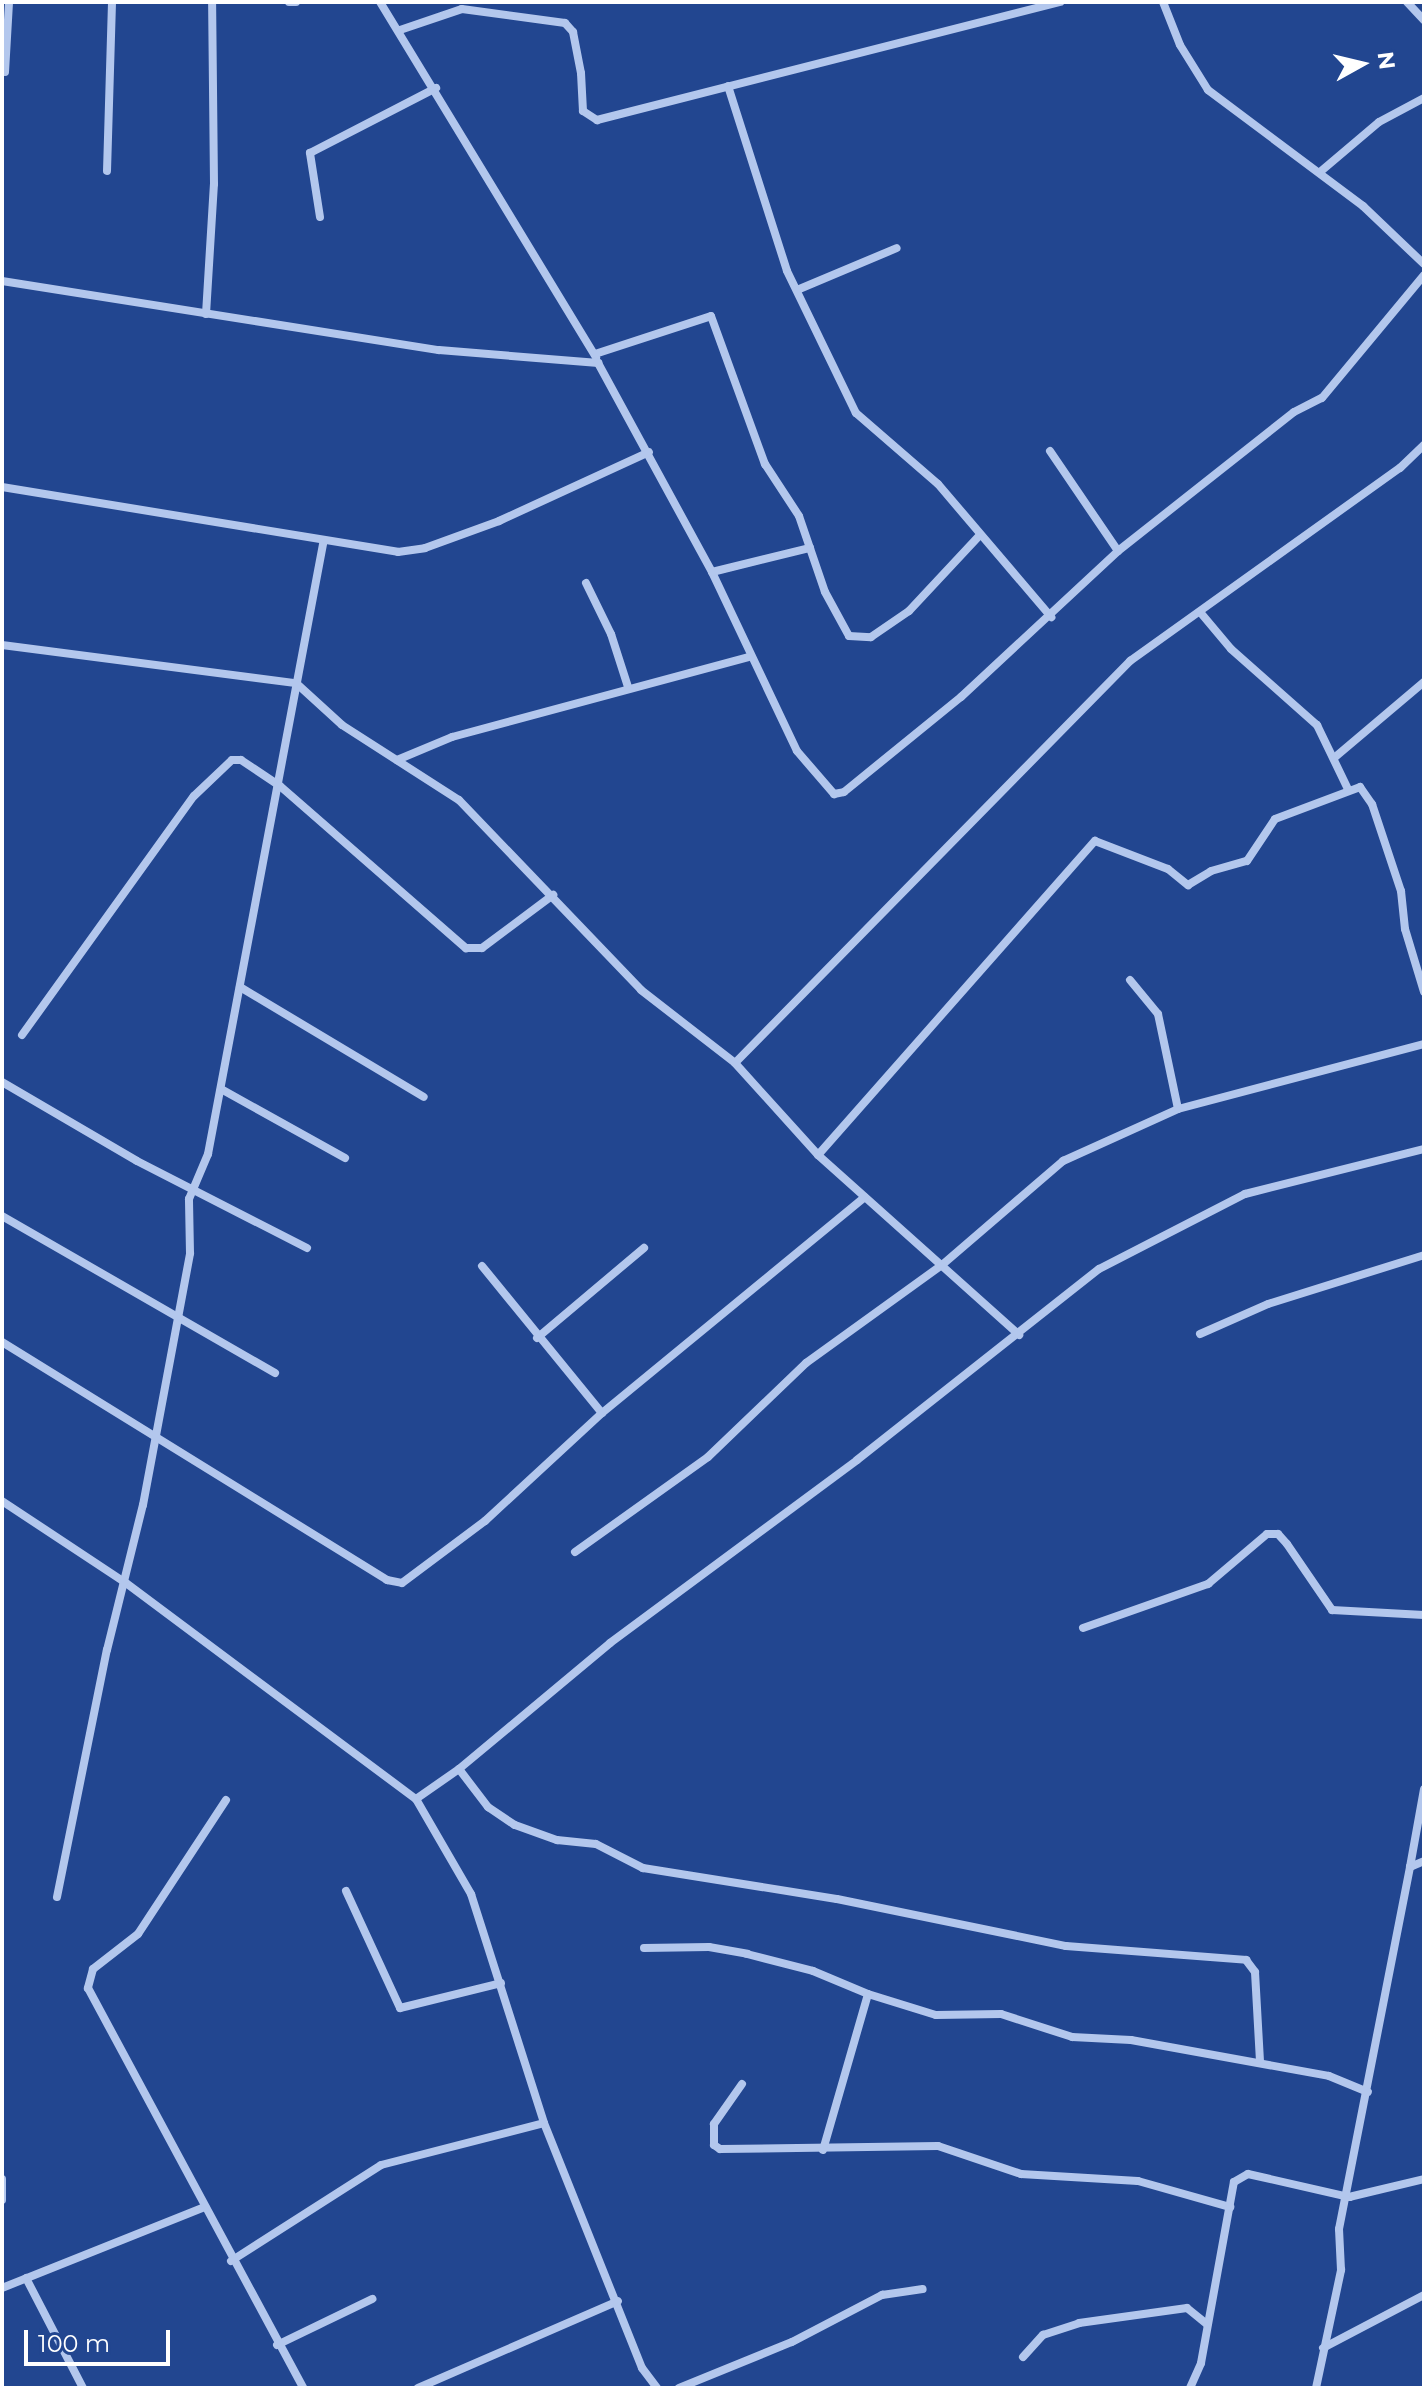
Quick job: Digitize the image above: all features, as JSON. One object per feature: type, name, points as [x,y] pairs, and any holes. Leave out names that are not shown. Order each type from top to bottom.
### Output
[{"type":"street","points":[[5,72],[9,2]]},
{"type":"street","points":[[107,171],[112,2]]},
{"type":"street","points":[[206,314],[215,169],[212,2]]},
{"type":"street","points":[[289,2],[296,2]]},
{"type":"street","points":[[380,2],[436,88],[649,452],[712,572],[748,657],[797,751],[834,794],[844,792],[1051,617],[1118,551],[1294,412],[1322,398],[1424,275]]},
{"type":"street","points":[[400,30],[463,5],[565,23],[573,32],[581,73],[583,111],[592,120],[1060,2]]},
{"type":"street","points":[[1163,2],[1180,45],[1208,90],[1320,172],[1424,264]]},
{"type":"street","points":[[1407,2],[1424,20]]},
{"type":"street","points":[[728,86],[797,290],[856,413],[938,484],[979,536],[1051,617]]},
{"type":"street","points":[[320,217],[310,153],[436,88]]},
{"type":"street","points":[[1320,172],[1379,122],[1424,98]]},
{"type":"street","points":[[797,290],[897,248]]},
{"type":"street","points":[[2,281],[439,350],[596,358],[711,316],[765,464],[799,516],[839,625],[860,640],[920,602],[979,536]]},
{"type":"street","points":[[735,1063],[1130,661],[1424,445]]},
{"type":"street","points":[[1050,451],[1118,551]]},
{"type":"street","points":[[2,487],[323,544],[398,552],[425,548],[649,452]]},
{"type":"street","points":[[57,1897],[107,1650],[126,1583],[155,1437],[190,1253],[189,1199],[203,1176],[221,1089],[323,544]]},
{"type":"street","points":[[712,572],[747,560],[810,548]]},
{"type":"street","points":[[586,583],[611,634],[628,687]]},
{"type":"street","points":[[1200,612],[1231,649],[1317,725],[1348,789]]},
{"type":"street","points":[[2,645],[296,683],[342,725],[459,800],[641,990],[735,1063],[818,1155],[1019,1335]]},
{"type":"street","points":[[397,760],[452,737],[748,657]]},
{"type":"street","points":[[1334,758],[1424,682]]},
{"type":"street","points":[[22,1035],[194,796],[221,766],[241,760],[280,786],[466,948],[482,948],[553,895]]},
{"type":"street","points":[[818,1155],[1087,845],[1102,842],[1127,857],[1168,869],[1188,885],[1211,871],[1247,861],[1275,819],[1360,787],[1372,804],[1401,891],[1408,941],[1424,992]]},
{"type":"street","points":[[1130,980],[1158,1014],[1178,1109]]},
{"type":"street","points":[[240,987],[424,1097]]},
{"type":"street","points":[[575,1552],[708,1457],[806,1363],[942,1265],[1063,1161],[1178,1109],[1424,1044]]},
{"type":"street","points":[[2,1082],[137,1161],[307,1248]]},
{"type":"street","points":[[221,1089],[345,1158]]},
{"type":"street","points":[[416,1799],[459,1769],[610,1643],[1019,1335],[1099,1269],[1245,1194],[1424,1149]]},
{"type":"street","points":[[2,1342],[387,1580],[402,1583],[485,1521],[602,1413],[865,1197]]},
{"type":"street","points":[[2,1216],[275,1373]]},
{"type":"street","points":[[537,1338],[644,1248]]},
{"type":"street","points":[[1200,1334],[1268,1304],[1424,1255]]},
{"type":"street","points":[[482,1266],[537,1338],[602,1413]]},
{"type":"street","points":[[2,1501],[126,1583],[416,1799],[471,1894],[544,2123],[618,2301],[642,2368],[657,2388]]},
{"type":"street","points":[[1083,1628],[1208,1584],[1267,1534],[1278,1534],[1287,1544],[1332,1610],[1424,1615]]},
{"type":"street","points":[[459,1769],[488,1807],[515,1825],[557,1840],[596,1844],[643,1868],[837,1899],[1066,1946],[1136,1955],[1246,1960],[1255,1972],[1260,2062]]},
{"type":"street","points":[[1316,2388],[1341,2270],[1339,2229],[1349,2197],[1424,1789]]},
{"type":"street","points":[[226,1800],[138,1934],[93,1969],[88,1988],[231,2261],[303,2388]]},
{"type":"street","points":[[1410,1867],[1424,1861]]},
{"type":"street","points":[[346,1891],[400,2008],[501,1983]]},
{"type":"street","points":[[644,1948],[709,1947],[747,1954],[813,1971],[868,1994],[936,2015],[1001,2014],[1072,2037],[1131,2040],[1260,2062],[1329,2076],[1368,2092]]},
{"type":"street","points":[[823,2150],[868,1994]]},
{"type":"street","points":[[742,2084],[714,2124],[714,2145],[823,2150],[938,2146],[1021,2174],[1138,2181],[1230,2207]]},
{"type":"street","points":[[231,2261],[381,2165],[544,2123]]},
{"type":"street","points":[[1190,2388],[1207,2324],[1234,2182],[1248,2174],[1349,2197],[1424,2179]]},
{"type":"street","points":[[2,2179],[2,2200]]},
{"type":"street","points":[[2,2288],[205,2207]]},
{"type":"street","points":[[26,2278],[83,2388]]},
{"type":"street","points":[[679,2388],[792,2342],[882,2295],[923,2289]]},
{"type":"street","points":[[1323,2348],[1424,2295]]},
{"type":"street","points":[[277,2345],[372,2299]]},
{"type":"street","points":[[418,2388],[618,2301]]},
{"type":"street","points":[[1023,2357],[1043,2335],[1079,2323],[1187,2308],[1207,2324]]}]
